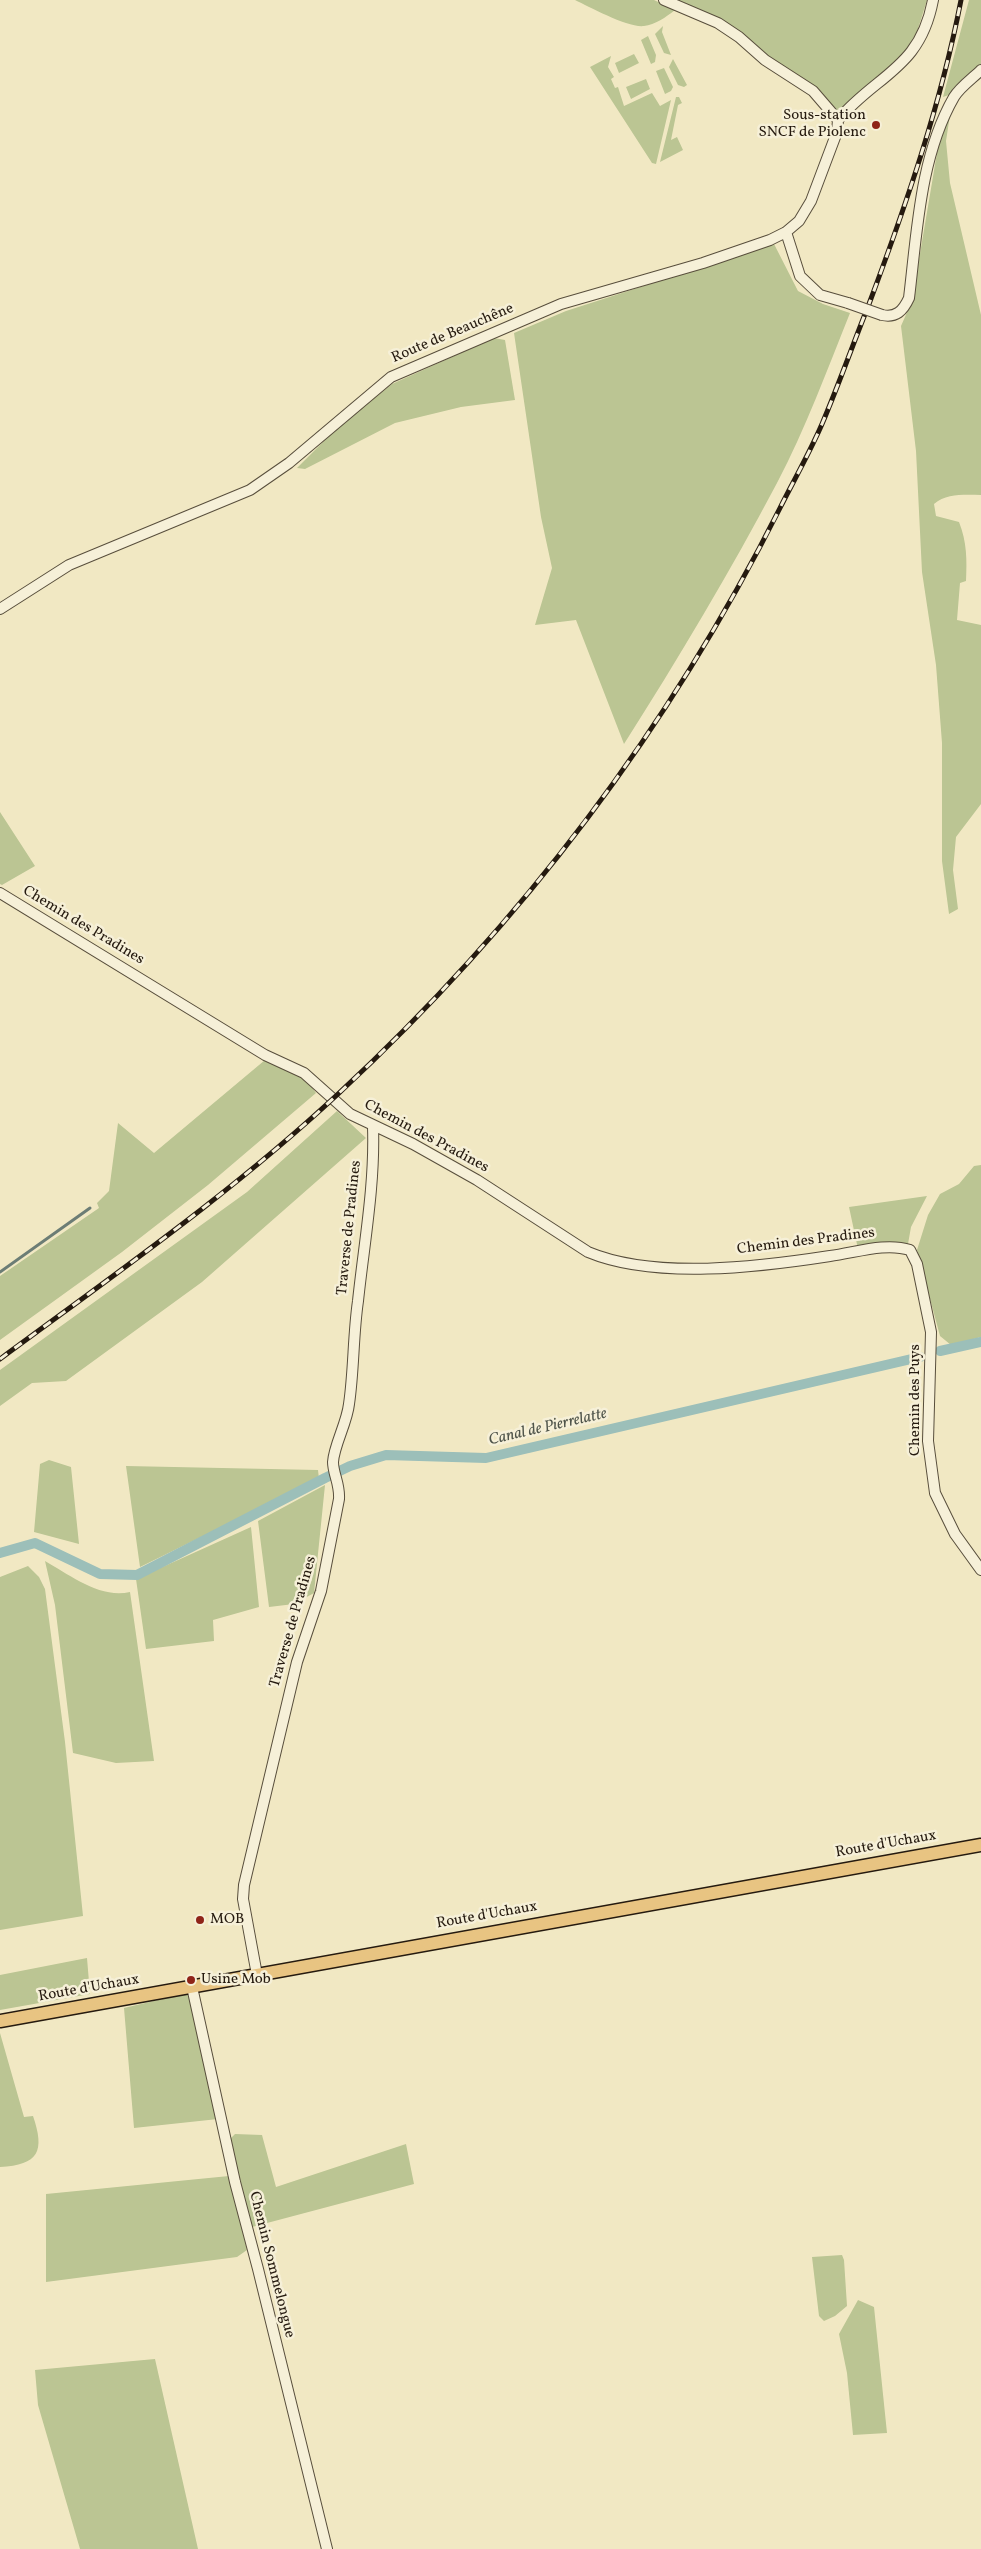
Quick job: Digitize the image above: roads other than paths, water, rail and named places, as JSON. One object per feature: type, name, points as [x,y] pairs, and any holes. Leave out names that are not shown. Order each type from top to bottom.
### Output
[{"type":"main road","name":"Route d'Uchaux","points":[[0,2021],[981,1845]]},
{"type":"street","points":[[664,0],[718,23],[739,37],[765,60],[814,91],[838,120],[848,109],[896,70],[911,55],[923,31],[933,0]]},
{"type":"street","points":[[786,232],[800,276],[820,294],[882,315],[896,315],[904,310],[909,298],[924,191],[938,131],[955,95],[981,70]]},
{"type":"street","name":"Route de Beauchêne","points":[[0,609],[69,565],[250,490],[290,463],[391,377],[561,304],[703,263],[770,240],[786,232],[799,221],[811,201],[837,132],[838,120]]},
{"type":"street","name":"Chemin des Pradines","points":[[0,893],[265,1055],[304,1073],[342,1108],[374,1126],[413,1144],[477,1180],[588,1252],[604,1259],[630,1264],[703,1268],[829,1257],[891,1247],[910,1250]]},
{"type":"street","name":"Traverse de Pradines","points":[[257,1975],[244,1906],[244,1885],[297,1662],[321,1591],[339,1499],[334,1455],[343,1431],[351,1388],[357,1303],[373,1162],[374,1126]]},
{"type":"street","name":"Chemin des Puys","points":[[910,1250],[917,1264],[931,1332],[928,1441],[935,1492],[955,1534],[981,1570]]},
{"type":"street","name":"Chemin Sommelongue","points":[[192,1987],[235,2182],[327,2549]]},
{"type":"waterway","points":[[0,1272],[90,1208]]},
{"type":"waterway","name":"Canal de Pierrelatte","points":[[940,1351],[981,1342]]},
{"type":"waterway","name":"Canal de Pierrelatte","points":[[0,1553],[35,1543],[100,1574],[137,1575],[325,1478],[350,1466],[386,1455],[486,1458],[920,1357]]},
{"type":"railway","points":[[0,1359],[215,1199],[338,1094],[404,1030],[468,963],[528,893],[585,821],[639,746],[690,669],[737,590],[822,424],[869,304],[909,192],[933,116],[961,0]]},
{"type":"place","name":"Sous-station SNCF de Piolenc","points":[[876,125]]},
{"type":"place","name":"MOB","points":[[200,1920]]},
{"type":"place","name":"Usine Mob","points":[[191,1980]]}]
